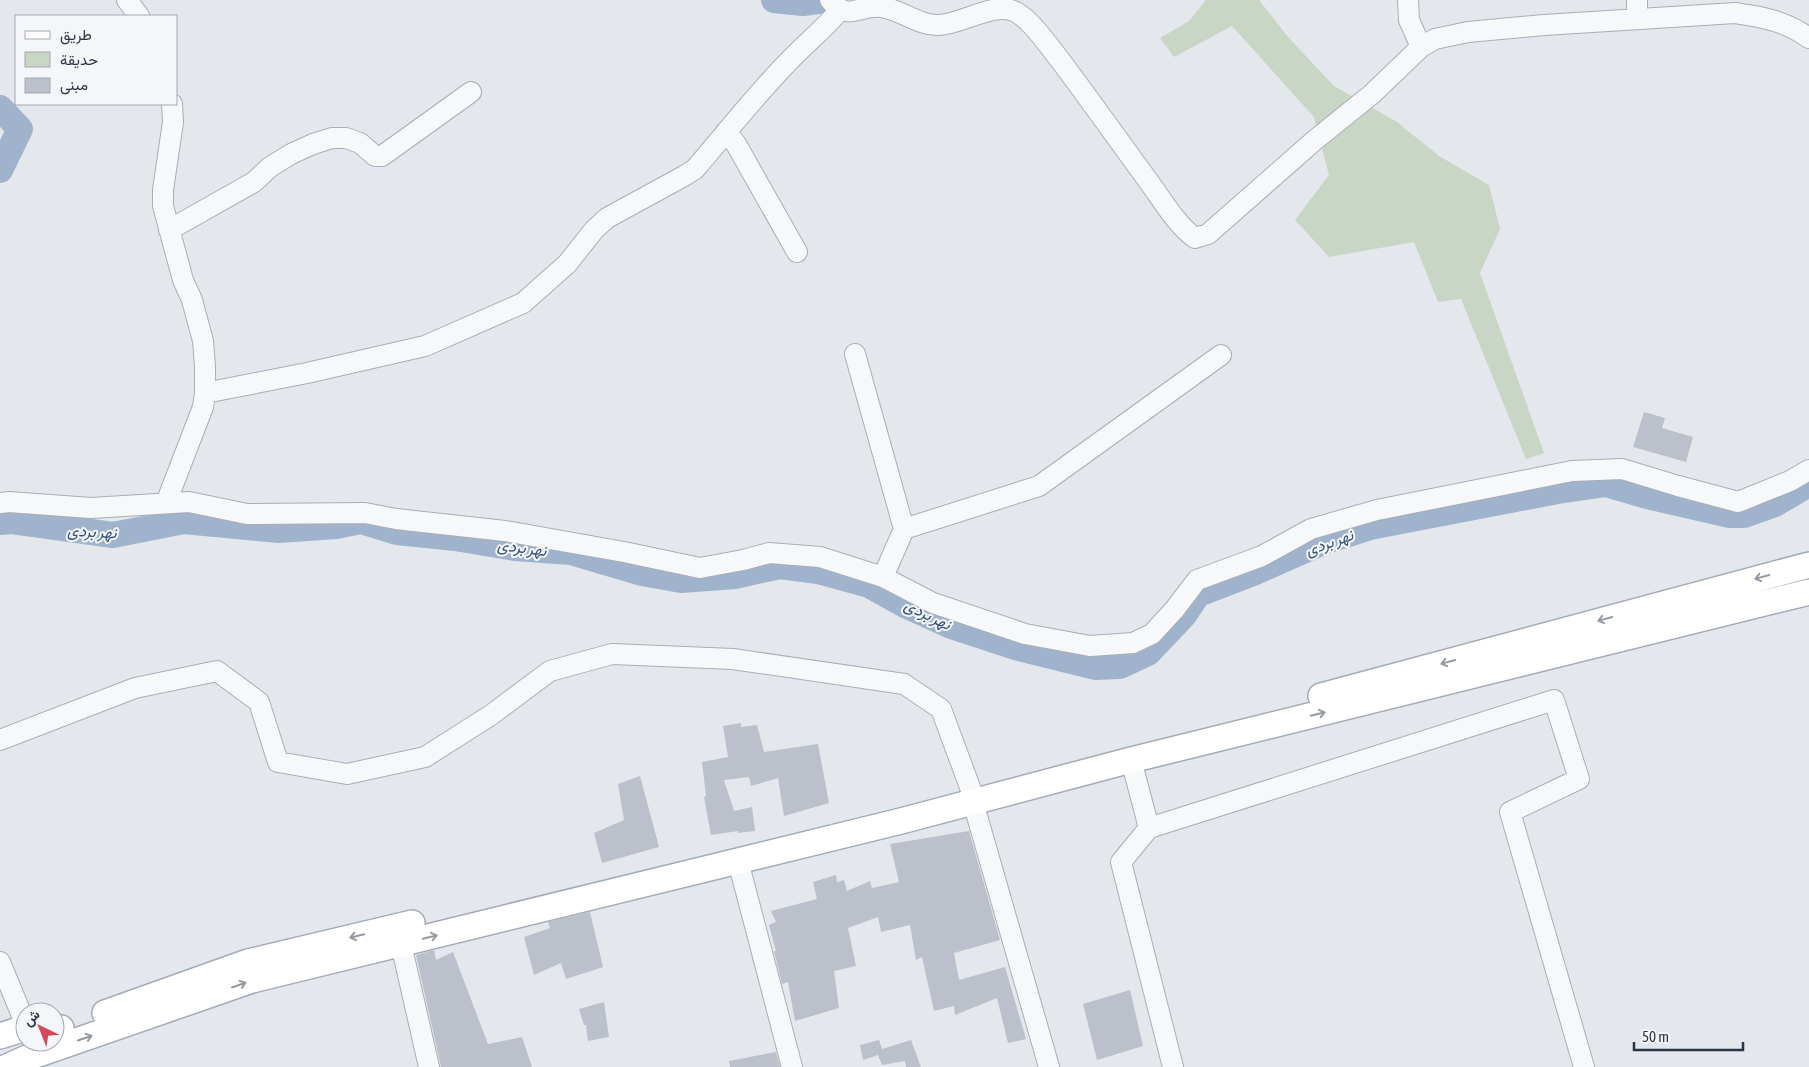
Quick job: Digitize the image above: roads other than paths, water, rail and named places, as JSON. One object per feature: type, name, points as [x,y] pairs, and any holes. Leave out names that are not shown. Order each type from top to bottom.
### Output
[{"type":"main road","points":[[7,1067],[27,1058],[252,980],[738,861],[1809,565]]},
{"type":"main road","points":[[65,1026],[248,962],[896,810],[972,796],[1131,760],[1809,592]]},
{"type":"main road","points":[[0,1036],[15,1031]]},
{"type":"main road","points":[[0,1051],[15,1046]]},
{"type":"street","points":[[127,0],[138,15]]},
{"type":"street","points":[[1408,0],[1409,20],[1421,47]]},
{"type":"street","points":[[205,393],[307,373],[425,346],[524,303],[567,264],[594,230],[607,218],[695,168],[778,73],[830,22],[835,6],[847,13],[873,7],[883,8],[932,26],[956,22],[994,10],[1006,9],[1015,12],[1050,47],[1166,206],[1188,233],[1195,238],[1208,234],[1315,140],[1372,94],[1421,47],[1435,39],[1468,32],[1637,10],[1735,13],[1764,17],[1794,28],[1809,38]]},
{"type":"street","points":[[169,230],[254,182],[270,167],[291,154],[314,144],[332,138],[346,138],[360,143],[375,156],[382,156],[472,92]]},
{"type":"street","points":[[166,504],[203,408],[205,393],[205,366],[199,323],[183,280],[163,206],[163,190],[173,122],[172,105]]},
{"type":"street","points":[[726,132],[736,144],[797,252]]},
{"type":"street","points":[[856,354],[904,529],[883,577]]},
{"type":"street","points":[[904,529],[1039,486],[1221,355]]},
{"type":"street","points":[[0,503],[91,508],[189,502],[248,514],[365,513],[396,519],[505,531],[624,552],[700,568],[769,553],[820,557],[883,577],[933,603],[1024,634],[1090,646],[1132,643],[1152,634],[1175,609],[1197,580],[1262,556],[1311,529],[1377,510],[1572,470],[1622,469],[1738,502],[1790,482],[1809,470]]},
{"type":"street","points":[[0,740],[135,688],[217,671],[259,702],[278,762],[347,774],[426,757],[491,715],[550,671],[612,654],[733,659],[904,684],[941,709],[972,796],[1049,1067]]},
{"type":"street","points":[[1173,1067],[1121,862],[1149,828],[1554,700],[1580,779],[1510,812],[1584,1067]]},
{"type":"street","points":[[1131,760],[1149,828]]},
{"type":"street","points":[[738,861],[792,1067]]},
{"type":"street","points":[[401,944],[430,1067]]},
{"type":"street","points":[[0,962],[16,1002]]},
{"type":"waterway","name":"نهر بردى","points":[[774,0],[803,3],[825,0]]},
{"type":"waterway","name":"نهر بردى","points":[[0,108],[20,129],[0,170]]},
{"type":"waterway","name":"نهر بردى","points":[[0,522],[12,521],[113,535],[184,521],[279,530],[336,526],[361,521],[397,532],[455,538],[515,548],[571,552],[642,573],[681,580],[735,576],[780,566],[818,571],[869,585],[907,606],[951,626],[1015,647],[1095,667],[1120,666],[1148,653],[1184,615],[1198,594],[1253,573],[1323,542],[1370,527],[1558,491],[1606,484],[1647,496],[1730,515],[1744,515],[1775,504],[1809,484]]}]
